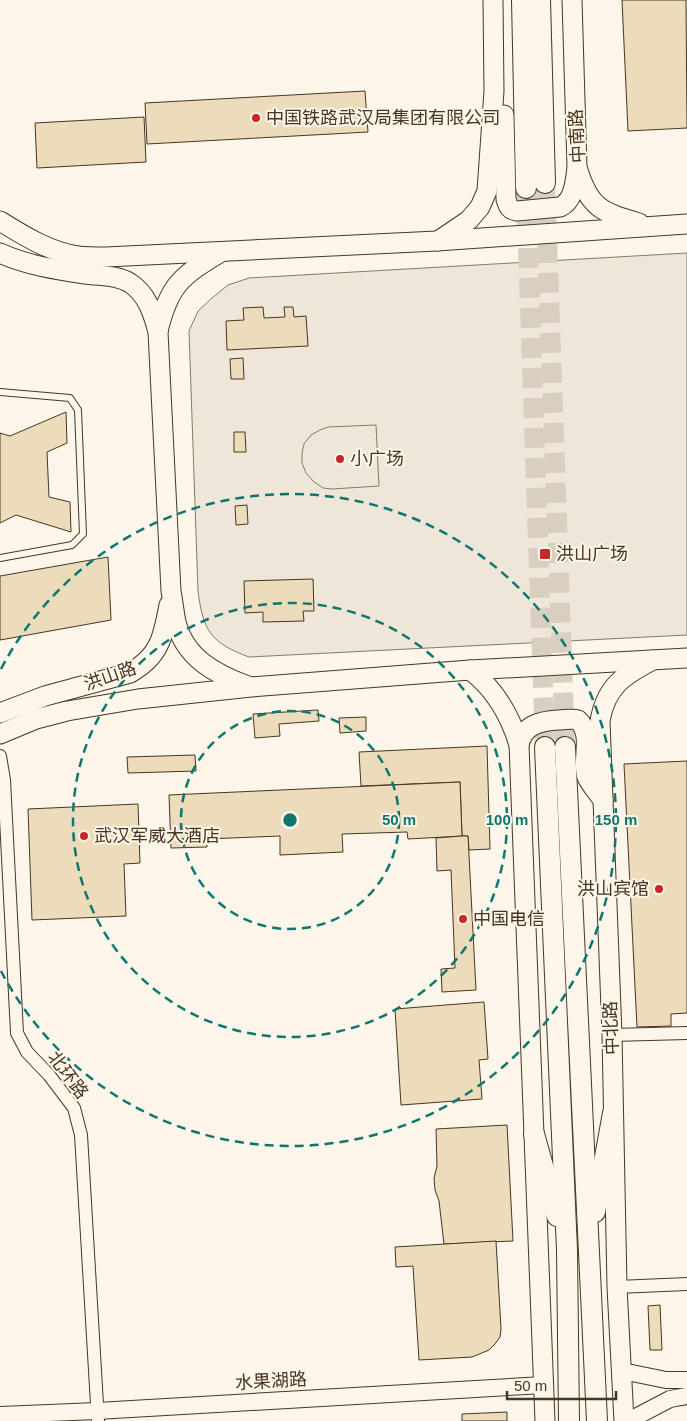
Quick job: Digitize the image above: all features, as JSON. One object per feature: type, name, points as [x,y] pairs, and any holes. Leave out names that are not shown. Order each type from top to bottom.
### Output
[{"type":"main road","points":[[437,241],[469,220],[480,207],[488,183],[494,91],[493,0]]},
{"type":"main road","name":"中南路","points":[[522,0],[535,186],[540,0]]},
{"type":"main road","name":"中南路","points":[[572,0],[577,167],[588,195],[602,210],[612,216],[653,227]]},
{"type":"main road","points":[[494,91],[504,109],[506,199],[511,210],[517,211],[565,205],[572,194],[577,167]]},
{"type":"main road","points":[[0,221],[48,248],[62,253],[106,257],[437,241],[687,224]]},
{"type":"main road","points":[[0,252],[32,264],[114,277],[129,282],[147,301],[158,332],[171,591],[179,630],[184,641],[197,658],[215,672],[251,687]]},
{"type":"main road","points":[[158,332],[166,303],[176,285],[192,270],[222,252]]},
{"type":"main road","name":"洪山路","points":[[0,713],[45,696],[130,673],[139,668],[152,656],[161,640],[171,591]]},
{"type":"main road","name":"洪山路","points":[[0,734],[36,719],[67,711],[138,699],[251,687],[470,670],[687,658]]},
{"type":"main road","name":"中北路","points":[[624,1421],[617,1287],[612,1113],[612,1035],[600,721],[605,701],[618,682],[653,660]]},
{"type":"main road","points":[[470,670],[487,684],[499,700],[513,726],[519,745],[546,1421]]},
{"type":"main road","points":[[519,745],[525,731],[533,725],[549,720],[578,720],[583,725],[586,734],[587,777],[603,800]]},
{"type":"main road","points":[[545,747],[567,1250],[569,1421]]},
{"type":"main road","name":"中北路","points":[[565,747],[597,1421]]},
{"type":"main road","points":[[588,1248],[612,1113]]},
{"type":"main road","points":[[534,1134],[567,1250]]},
{"type":"street","name":"北环路","points":[[0,756],[4,780],[16,1033],[27,1052],[49,1074],[74,1108],[81,1135],[98,1416]]},
{"type":"street","points":[[612,1035],[687,1033]]},
{"type":"street","points":[[617,1287],[687,1284]]},
{"type":"street","points":[[622,1371],[666,1380],[687,1380]]},
{"type":"street","name":"水果湖路","points":[[0,1415],[98,1416],[544,1385]]},
{"type":"street","points":[[628,1421],[670,1399],[687,1396]]},
{"type":"lane","points":[[0,392],[70,398],[78,410],[84,534],[72,545],[0,558]]},
{"type":"shaded area","name":"洪山广场","points":[[687,253],[687,635],[249,657],[217,641],[211,634],[206,626],[198,591],[189,331],[198,311],[228,285],[249,278]]},
{"type":"shaded area","name":"小广场","points":[[376,425],[379,486],[323,488],[306,473],[302,463],[302,453],[304,444],[311,435],[328,427]]},
{"type":"building","points":[[622,0],[686,0],[687,128],[628,131]]},
{"type":"building","name":"中国铁路武汉局集团有限公司","points":[[365,91],[368,132],[147,144],[145,103]]},
{"type":"building","points":[[144,117],[146,162],[37,168],[35,123]]},
{"type":"building","points":[[263,307],[264,318],[285,317],[284,307],[293,307],[294,317],[306,316],[308,346],[227,350],[226,321],[244,320],[243,308]]},
{"type":"building","points":[[243,358],[244,379],[231,379],[230,359]]},
{"type":"building","points":[[66,412],[67,443],[47,452],[49,497],[70,502],[71,532],[16,515],[0,523],[0,433],[10,436]]},
{"type":"building","points":[[234,432],[245,432],[246,452],[234,452]]},
{"type":"building","points":[[247,505],[248,524],[236,525],[235,506]]},
{"type":"building","points":[[108,557],[111,620],[0,640],[0,576]]},
{"type":"building","points":[[313,579],[314,611],[303,611],[304,621],[263,622],[263,612],[245,613],[244,581]]},
{"type":"building","points":[[318,710],[319,721],[279,724],[280,736],[255,738],[253,714]]},
{"type":"building","points":[[366,717],[366,731],[340,733],[339,718]]},
{"type":"building","points":[[487,746],[490,849],[469,850],[468,836],[462,836],[460,782],[361,786],[359,752]]},
{"type":"building","points":[[195,755],[196,771],[128,773],[127,757]]},
{"type":"building","name":"洪山宾馆","points":[[687,761],[687,1013],[671,1014],[671,1026],[637,1027],[624,764]]},
{"type":"building","points":[[460,782],[462,836],[408,839],[407,832],[342,834],[343,852],[280,855],[280,836],[207,839],[207,847],[171,848],[169,795]]},
{"type":"building","name":"武汉军威大酒店","points":[[138,804],[140,863],[124,864],[126,916],[32,920],[28,809]]},
{"type":"building","name":"中国电信","points":[[468,836],[476,990],[442,992],[441,969],[455,968],[451,870],[437,871],[436,838]]},
{"type":"building","points":[[484,1002],[488,1059],[479,1060],[482,1099],[401,1105],[395,1009]]},
{"type":"building","points":[[507,1125],[513,1241],[444,1244],[434,1178],[437,1166],[436,1129]]},
{"type":"building","points":[[496,1241],[500,1337],[489,1350],[472,1357],[419,1360],[413,1266],[396,1267],[395,1247]]},
{"type":"building","points":[[660,1305],[662,1350],[650,1350],[648,1306]]},
{"type":"building","points":[[507,1412],[507,1421],[462,1421],[462,1414]]},
{"type":"tunnel","points":[[545,183],[565,747]]},
{"type":"tunnel","points":[[526,188],[545,747]]},
{"type":"place","name":"中国铁路武汉局集团有限公司","points":[[256,118]]},
{"type":"place","name":"小广场","points":[[340,459]]},
{"type":"place","name":"洪山广场","points":[[545,554]]},
{"type":"place","name":"武汉军威大酒店","points":[[84,836]]},
{"type":"place","name":"洪山宾馆","points":[[659,889]]},
{"type":"place","name":"中国电信","points":[[463,919]]}]
